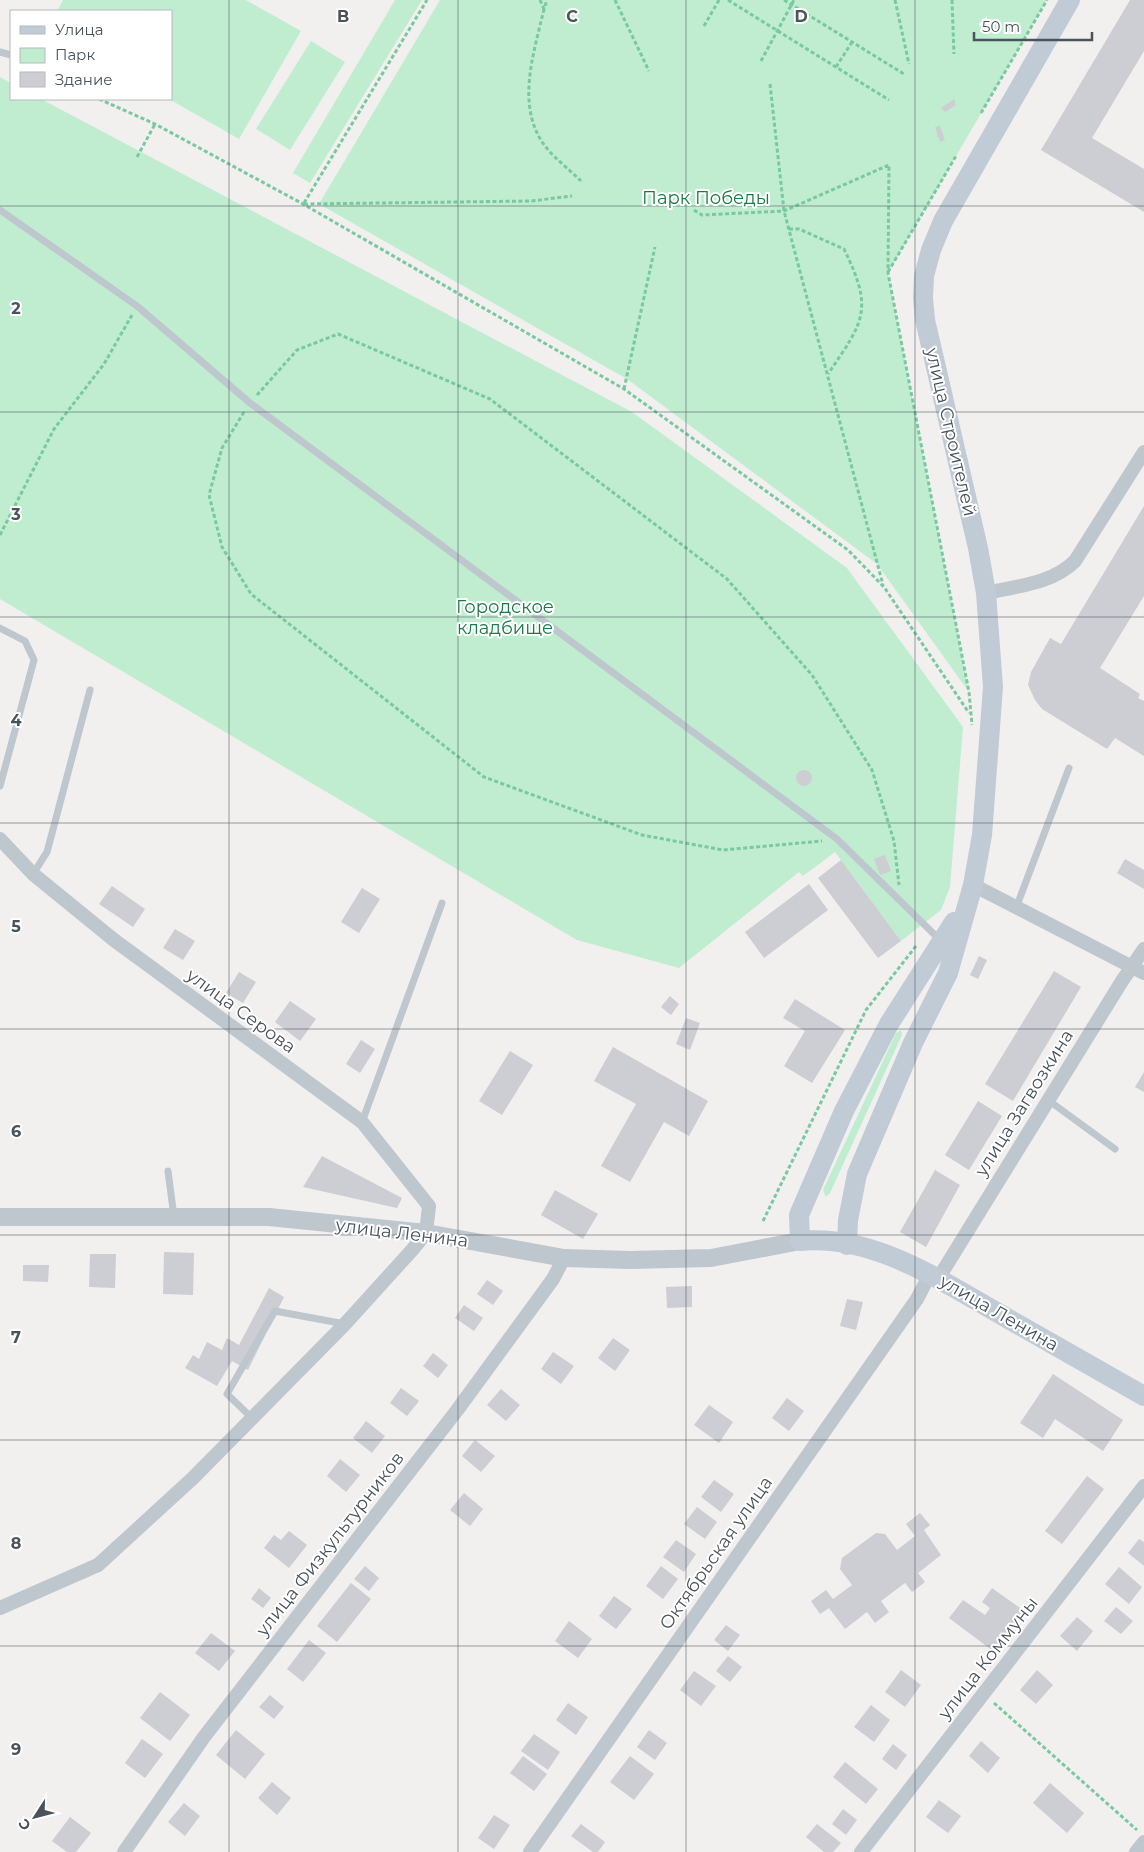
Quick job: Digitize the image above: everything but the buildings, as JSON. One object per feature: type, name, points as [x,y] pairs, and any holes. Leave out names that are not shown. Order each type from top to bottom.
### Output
[{"type":"main road","name":"улица Строителей","points":[[847,1245],[848,1220],[857,1174],[913,1043],[948,973],[970,892],[982,835],[992,696],[986,593],[976,538],[925,320],[924,276],[931,250],[943,221],[1070,0]]},
{"type":"main road","points":[[800,1241],[799,1214],[844,1111],[936,936],[970,892]]},
{"type":"main road","points":[[889,1024],[903,1019],[911,1025],[913,1043]]},
{"type":"main road","name":"улица Ленина","points":[[800,1241],[816,1240],[881,1253],[934,1276],[1144,1396]]},
{"type":"street","points":[[986,593],[1052,577],[1066,570],[1075,561],[1144,452]]},
{"type":"street","name":"улица Серова","points":[[0,839],[32,874],[114,940],[362,1122],[429,1206],[426,1233]]},
{"type":"street","points":[[970,892],[1016,909],[1138,970]]},
{"type":"street","name":"улица Загвозкина","points":[[934,1276],[1048,1100],[1138,970],[1144,949]]},
{"type":"street","name":"улица Ленина","points":[[0,1217],[269,1217],[426,1233],[564,1258],[630,1260],[711,1258],[800,1241]]},
{"type":"street","points":[[0,1608],[98,1565],[193,1478],[345,1324],[426,1233]]},
{"type":"street","name":"улица Физкультурников","points":[[124,1852],[204,1737],[458,1409],[553,1279],[564,1258]]},
{"type":"street","name":"Октябрьская улица","points":[[530,1852],[934,1276]]},
{"type":"street","name":"улица Коммуны","points":[[861,1852],[1144,1486]]},
{"type":"street","points":[[1136,1852],[1144,1842]]},
{"type":"lane","points":[[0,210],[137,306],[250,403],[837,839],[936,936]]},
{"type":"lane","points":[[0,628],[25,641],[34,660],[0,786]]},
{"type":"lane","points":[[32,874],[47,852],[90,690]]},
{"type":"lane","points":[[1016,909],[1068,768]]},
{"type":"lane","points":[[362,1122],[442,903]]},
{"type":"lane","points":[[1048,1100],[1115,1149]]},
{"type":"lane","points":[[168,1171],[174,1218]]},
{"type":"lane","points":[[252,1418],[227,1394],[275,1311],[345,1324]]},
{"type":"path","points":[[303,204],[427,0]]},
{"type":"path","points":[[540,0],[544,9]]},
{"type":"path","points":[[547,0],[530,67],[529,104],[532,123],[545,146],[581,181]]},
{"type":"path","points":[[615,0],[649,71]]},
{"type":"path","points":[[704,26],[719,0]]},
{"type":"path","points":[[728,0],[889,100]]},
{"type":"path","points":[[784,0],[904,74]]},
{"type":"path","points":[[761,61],[794,0]]},
{"type":"path","points":[[895,0],[909,64]]},
{"type":"path","points":[[952,0],[954,54]]},
{"type":"path","points":[[981,113],[1047,0]]},
{"type":"path","points":[[836,67],[852,42]]},
{"type":"path","points":[[770,84],[784,211],[884,587]]},
{"type":"path","points":[[101,100],[155,124],[303,204],[624,389],[848,550],[884,587],[970,714]]},
{"type":"path","points":[[138,157],[155,124]]},
{"type":"path","points":[[888,273],[956,156]]},
{"type":"path","points":[[694,210],[702,214],[784,211],[889,165],[888,273],[969,692],[972,728]]},
{"type":"path","points":[[303,204],[531,201],[572,196]]},
{"type":"path","points":[[789,229],[799,229],[844,249],[858,278],[863,307],[862,313],[849,343],[827,375]]},
{"type":"path","points":[[624,389],[656,247]]},
{"type":"path","points":[[0,535],[54,429],[104,364],[137,306]]},
{"type":"path","points":[[837,839],[723,850],[642,835],[484,777],[250,594],[222,547],[209,495],[222,448],[250,403],[297,350],[338,334],[490,399],[727,579],[812,675],[872,770],[894,841],[902,904]]},
{"type":"path","points":[[763,1221],[866,1010],[936,936]]},
{"type":"path","points":[[984,1695],[1144,1837]]},
{"type":"green space","points":[[63,0],[246,0],[301,31],[239,139],[171,100],[172,10],[58,10]]},
{"type":"green space","points":[[395,0],[422,0],[310,183],[293,173]]},
{"type":"green space","name":"Парк Победы","points":[[440,0],[1047,0],[888,273],[969,692],[877,564],[627,379],[319,204]]},
{"type":"green space","points":[[311,41],[345,62],[290,150],[256,129]]},
{"type":"green space","name":"Городское кладбище","points":[[0,77],[10,82],[10,100],[43,100],[632,412],[847,568],[963,727],[950,887],[941,910],[901,941],[835,852],[803,876],[799,872],[679,968],[577,940],[0,599]]},
{"type":"green space","points":[[901,1030],[902,1035],[830,1193],[826,1197],[823,1190],[896,1033]]}]
